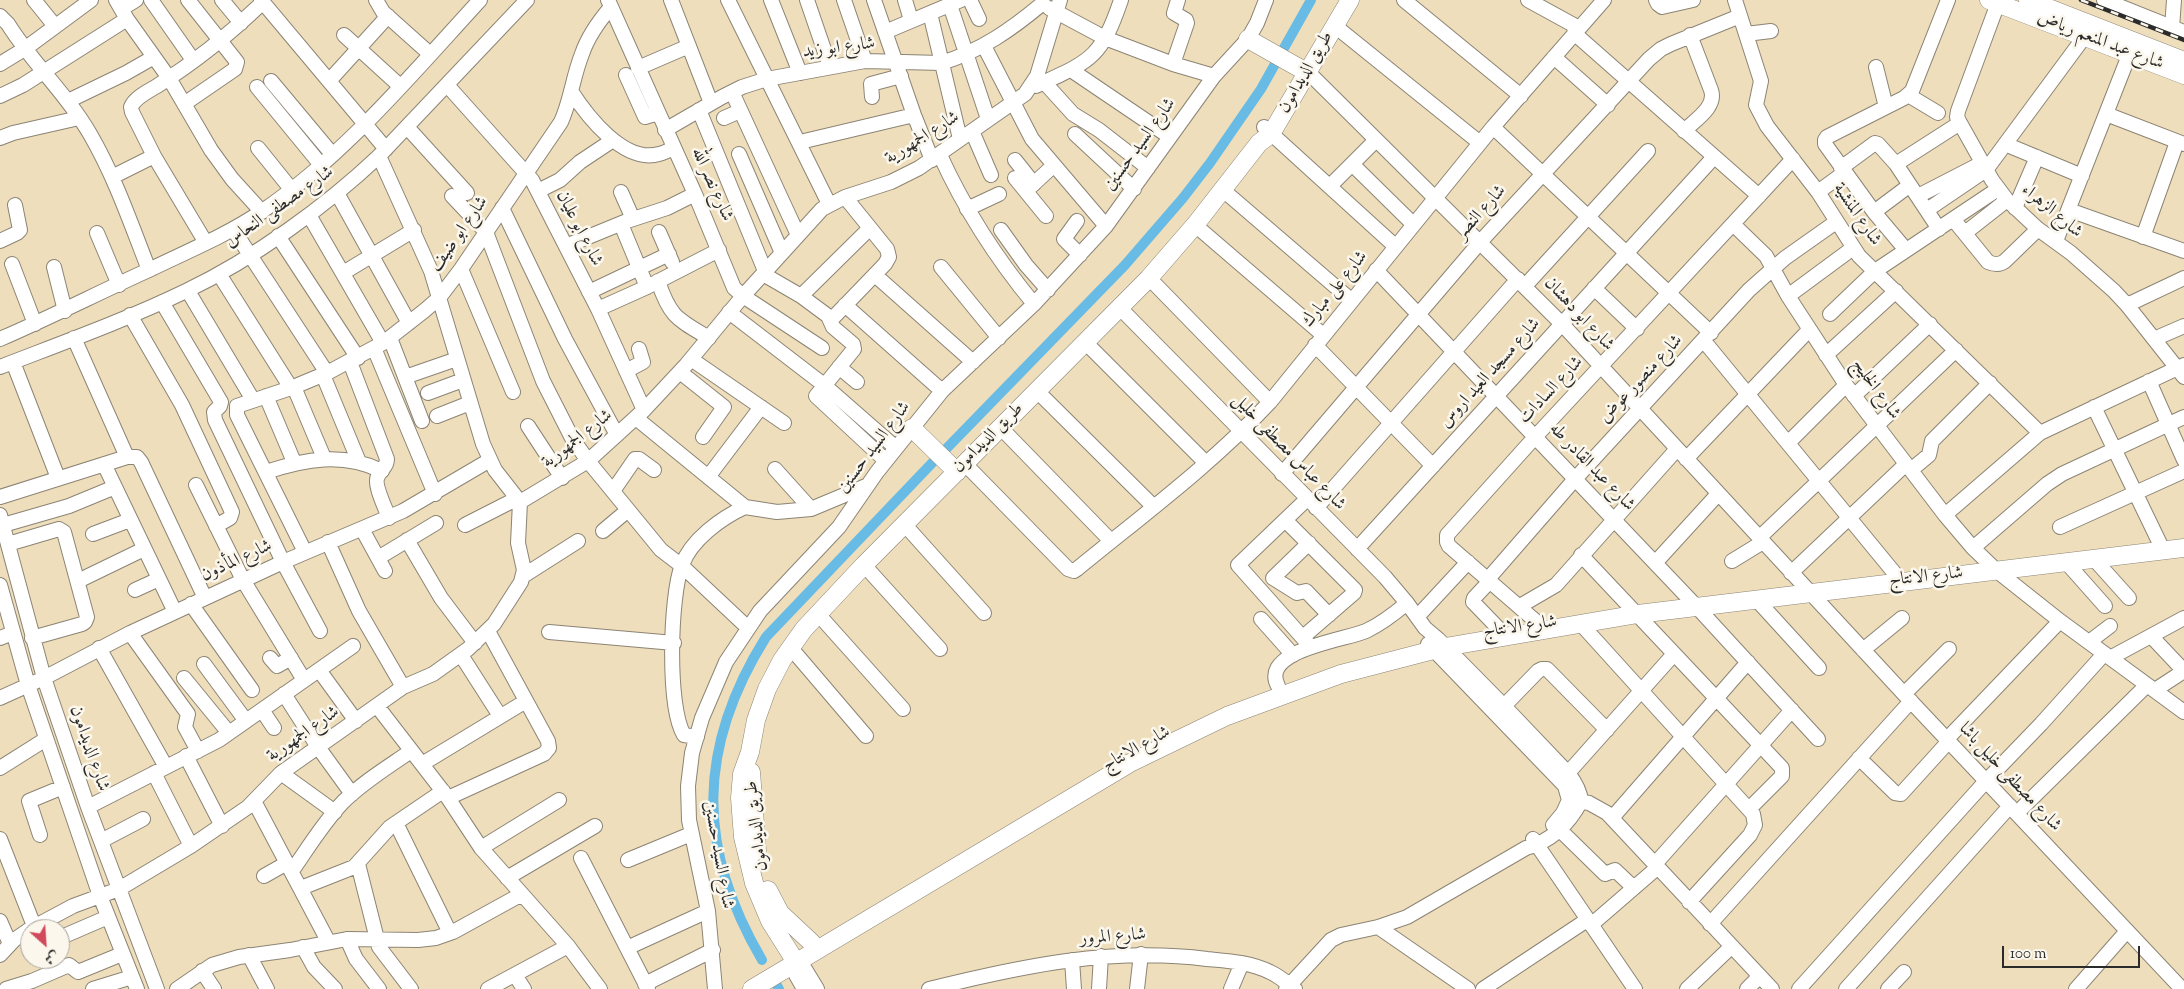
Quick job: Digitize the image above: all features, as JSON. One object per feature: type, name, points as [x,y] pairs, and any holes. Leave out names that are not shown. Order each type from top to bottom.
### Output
[{"type":"main road","name":"طريق الديدامون","points":[[794,961],[761,902],[753,862],[750,752],[756,720],[774,674],[790,647],[818,614],[864,565],[1120,308],[1195,225],[1265,135],[1340,0]]},
{"type":"main road","name":"طريق الديدامون","points":[[1301,69],[1335,26],[1350,0]]},
{"type":"main road","name":"شارع عبد المنعم رياض","points":[[1993,2],[2029,5],[2132,48],[2184,75]]},
{"type":"main road","name":"شارع عبد المنعم رياض","points":[[2029,5],[2086,36],[2184,61]]},
{"type":"main road","points":[[1248,39],[1301,69]]},
{"type":"main road","points":[[912,428],[961,468]]},
{"type":"main road","name":"شارع الانتاج","points":[[794,961],[812,943],[1085,784],[1227,716],[1341,674],[1431,637],[1560,629],[1580,623],[1696,606],[2184,548]]},
{"type":"main road","name":"شارع الانتاج","points":[[750,988],[1165,734],[1221,708],[1278,686],[1431,637],[1500,630],[1558,621],[1580,623]]},
{"type":"main road","name":"طريق الديدامون","points":[[753,862],[776,907],[790,924],[812,943]]},
{"type":"street","points":[[34,0],[55,26]]},
{"type":"street","points":[[0,64],[26,48],[55,26],[76,4],[91,0]]},
{"type":"street","points":[[0,96],[22,85],[43,71],[136,0]]},
{"type":"street","points":[[151,0],[193,60]]},
{"type":"street","points":[[184,104],[236,68],[237,62],[188,0]]},
{"type":"street","points":[[222,0],[241,23]]},
{"type":"street","points":[[376,0],[383,12],[430,54]]},
{"type":"street","name":"شارع مصطفى النحاس","points":[[1,338],[65,311],[233,230],[262,212],[321,165],[365,124],[480,0]]},
{"type":"street","name":"شارع مصطفى النحاس","points":[[0,367],[188,290],[219,274],[309,215],[382,153],[527,0]]},
{"type":"street","points":[[671,0],[688,46],[705,106],[764,272],[801,296],[831,320],[833,328],[855,346],[820,390]]},
{"type":"street","points":[[728,0],[800,142],[829,204]]},
{"type":"street","points":[[771,0],[800,73]]},
{"type":"street","points":[[807,0],[830,67]]},
{"type":"street","points":[[844,0],[865,61]]},
{"type":"street","points":[[874,0],[914,115],[936,157],[999,260],[1034,304]]},
{"type":"street","points":[[906,0],[912,20]]},
{"type":"street","points":[[970,0],[979,19]]},
{"type":"street","points":[[1120,0],[1105,38],[1091,57],[1071,70],[1037,85],[1073,114],[1099,130],[1148,168]]},
{"type":"street","points":[[1173,64],[1187,23],[1186,20],[1174,13],[1178,0]]},
{"type":"street","points":[[1404,0],[1521,96]]},
{"type":"street","points":[[1528,0],[1577,31],[1629,83],[1759,196]]},
{"type":"street","name":"شارع على مبارك","points":[[961,468],[1068,568],[1074,571],[1077,569],[1206,464],[1242,432],[1270,402],[1493,127],[1604,0]]},
{"type":"street","points":[[1656,0],[1662,7],[1693,0]]},
{"type":"street","name":"شارع المنشية","points":[[1735,0],[1761,81],[1756,105],[1767,126],[1818,192],[1854,248],[2040,433]]},
{"type":"street","points":[[1906,250],[1874,212],[1843,170],[1825,144],[1826,138],[1908,95],[1914,87],[1948,0]]},
{"type":"street","points":[[2104,0],[2126,5],[2178,30],[2177,5]]},
{"type":"street","points":[[206,243],[154,156],[131,107],[135,100],[169,78],[241,23],[262,1],[365,124],[382,153],[431,271],[470,403],[490,460],[518,500],[518,543],[523,564],[523,576]]},
{"type":"street","name":"شارع السيد حسنين","points":[[715,989],[708,911],[691,834],[688,786],[697,737],[718,680],[747,627],[778,590],[839,527],[866,486],[942,391],[1048,290],[1106,226],[1214,76],[1248,39],[1257,23],[1263,1]]},
{"type":"street","points":[[1041,2],[1058,7],[1105,38],[1173,64],[1214,76]]},
{"type":"street","name":"شارع ابو زيد","points":[[665,130],[732,92],[767,79],[865,61],[898,69],[941,63],[965,55],[984,46],[1021,21],[1041,2]]},
{"type":"street","points":[[1896,164],[1960,123],[1957,117],[1958,111],[1993,2]]},
{"type":"street","name":"شارع نصر الله","points":[[609,3],[632,71],[658,113],[738,292],[822,348]]},
{"type":"street","name":"شارع ابو ضيف","points":[[260,398],[293,388],[354,360],[382,343],[438,298],[461,269],[561,122],[582,52],[609,3]]},
{"type":"street","points":[[885,32],[943,6]]},
{"type":"street","points":[[943,6],[965,55],[988,119]]},
{"type":"street","points":[[943,6],[941,63],[966,135],[991,174]]},
{"type":"street","name":"شارع الجمهورية","points":[[465,525],[562,478],[588,461],[640,414],[680,372],[764,272],[829,204],[891,182],[936,157],[1037,85],[1037,76],[1058,7]]},
{"type":"street","points":[[122,9],[169,78],[211,150],[232,179],[262,212]]},
{"type":"street","points":[[329,81],[388,16]]},
{"type":"street","name":"شارع النصر","points":[[1282,474],[1481,242],[1661,49],[1690,35],[1740,16]]},
{"type":"street","points":[[3,24],[26,48],[79,118],[112,178],[149,270]]},
{"type":"street","points":[[1335,26],[1480,143]]},
{"type":"street","points":[[1746,34],[1772,31]]},
{"type":"street","points":[[344,35],[400,86]]},
{"type":"street","points":[[1684,131],[1709,106],[1713,98],[1712,90],[1690,35]]},
{"type":"street","points":[[1927,210],[1984,167],[2005,144],[2086,36]]},
{"type":"street","points":[[632,71],[688,46]]},
{"type":"street","points":[[984,46],[1032,139],[1106,226]]},
{"type":"street","points":[[2056,241],[2132,48]]},
{"type":"street","points":[[68,101],[154,57]]},
{"type":"street","points":[[1554,57],[1608,105]]},
{"type":"street","points":[[1876,67],[1886,107]]},
{"type":"street","points":[[872,97],[871,84],[898,69]]},
{"type":"street","name":"شارع ابو دهشان","points":[[1301,69],[1522,282],[1810,592]]},
{"type":"street","points":[[1071,70],[1170,136]]},
{"type":"street","points":[[271,80],[332,154]]},
{"type":"street","name":"شارع ابو عليان","points":[[447,85],[527,173],[538,191],[598,309],[626,371],[640,414]]},
{"type":"street","points":[[257,87],[321,165]]},
{"type":"street","points":[[571,91],[589,117],[613,140],[626,148],[650,155],[658,155],[674,148]]},
{"type":"street","points":[[732,92],[798,235]]},
{"type":"street","points":[[1908,95],[1938,113]]},
{"type":"street","points":[[724,118],[740,111]]},
{"type":"street","points":[[2106,114],[2180,143],[2143,236]]},
{"type":"street","points":[[800,142],[914,115]]},
{"type":"street","points":[[0,138],[79,118]]},
{"type":"street","name":"شارع الزهراء","points":[[1960,123],[1984,167],[2007,199],[2038,229],[2056,241],[2100,278],[2127,305],[2154,340],[2182,370]]},
{"type":"street","points":[[407,127],[467,193]]},
{"type":"street","points":[[1493,127],[1670,293],[1708,337],[1748,394],[1901,581]]},
{"type":"street","points":[[1075,134],[1134,189]]},
{"type":"street","points":[[1265,135],[1330,186],[1395,246]]},
{"type":"street","points":[[538,191],[560,180],[580,162],[613,140]]},
{"type":"street","points":[[1330,186],[1376,140]]},
{"type":"street","points":[[1818,192],[1873,144],[1878,144],[1896,164],[1939,228]]},
{"type":"street","points":[[2005,144],[2082,176]]},
{"type":"street","points":[[258,148],[291,189]]},
{"type":"street","points":[[1307,642],[1238,565],[1285,520],[1312,504],[1391,423],[1454,352],[1588,217],[1648,151]]},
{"type":"street","points":[[739,154],[782,253]]},
{"type":"street","points":[[112,178],[154,156]]},
{"type":"street","name":"شارع مسجد العيد اروس","points":[[1357,549],[1714,157]]},
{"type":"street","points":[[1965,233],[2007,199],[2037,157]]},
{"type":"street","name":"شارع السادات","points":[[1539,624],[1448,544],[1447,535],[1535,437],[1734,225],[1793,159]]},
{"type":"street","points":[[1016,160],[1046,216]]},
{"type":"street","points":[[1352,164],[1413,224]]},
{"type":"street","points":[[1030,188],[1053,166]]},
{"type":"street","points":[[1874,212],[1914,190],[1984,167]]},
{"type":"street","points":[[1015,178],[1030,188]]},
{"type":"street","points":[[1223,190],[1351,300]]},
{"type":"street","points":[[622,192],[639,268],[677,319],[709,338]]},
{"type":"street","points":[[337,193],[409,323]]},
{"type":"street","points":[[566,246],[627,221],[668,208],[695,194]]},
{"type":"street","points":[[967,210],[1000,194]]},
{"type":"street","points":[[452,196],[486,232],[550,396],[564,424],[588,461],[661,550],[682,566],[747,627]]},
{"type":"street","points":[[831,320],[888,261],[889,253],[845,197]]},
{"type":"street","points":[[1830,314],[1876,271],[1939,228],[1953,219],[2007,199]]},
{"type":"street","points":[[0,241],[20,230],[15,205]]},
{"type":"street","points":[[502,208],[565,339],[617,435]]},
{"type":"street","points":[[2069,210],[2184,251]]},
{"type":"street","points":[[309,215],[382,343],[405,378],[422,421]]},
{"type":"street","points":[[1953,219],[1988,262],[1997,264],[2005,261],[2038,229]]},
{"type":"street","points":[[1077,221],[1064,238],[1080,255]]},
{"type":"street","name":"شارع منصور عوض","points":[[1500,630],[1473,601],[1489,580],[1576,479],[1749,290],[1773,268],[1836,222]]},
{"type":"street","points":[[1195,225],[1319,340],[1356,387],[1432,466]]},
{"type":"street","name":"شارع الخليج","points":[[1734,225],[1757,245],[1773,268],[1809,330],[1850,390],[1973,548],[2060,621],[2184,712]]},
{"type":"street","points":[[801,296],[870,228]]},
{"type":"street","points":[[233,230],[325,374],[358,462]]},
{"type":"street","points":[[342,273],[414,230]]},
{"type":"street","points":[[1001,230],[1026,265],[1048,290]]},
{"type":"street","points":[[97,232],[119,285]]},
{"type":"street","points":[[659,232],[677,272]]},
{"type":"street","points":[[278,236],[354,360],[386,459],[386,467],[378,475],[376,482],[389,518]]},
{"type":"street","points":[[1788,296],[1854,248]]},
{"type":"street","points":[[598,309],[719,250]]},
{"type":"street","points":[[589,292],[669,254]]},
{"type":"street","points":[[12,264],[35,324]]},
{"type":"street","points":[[54,268],[65,311]]},
{"type":"street","points":[[941,268],[999,338]]},
{"type":"street","points":[[461,269],[513,392]]},
{"type":"street","name":"شارع عبد القادر طه","points":[[1376,270],[1696,606],[1818,739]]},
{"type":"street","points":[[219,274],[293,388],[324,458]]},
{"type":"street","points":[[875,275],[974,362]]},
{"type":"street","points":[[1149,278],[1270,402]]},
{"type":"street","points":[[2127,305],[2184,278]]},
{"type":"street","points":[[1594,288],[1637,329]]},
{"type":"street","points":[[188,290],[260,398],[294,462]]},
{"type":"street","points":[[1826,355],[1896,291]]},
{"type":"street","points":[[162,302],[220,399],[220,406],[214,412],[214,417],[283,562],[320,631]]},
{"type":"street","points":[[845,305],[942,391]]},
{"type":"street","name":"شارع عباس مصطفى خليل","points":[[1120,308],[1357,549],[1407,603],[1431,637]]},
{"type":"street","points":[[729,312],[820,390],[896,448]]},
{"type":"street","points":[[130,315],[182,405],[232,512],[230,518],[216,526]]},
{"type":"street","points":[[1788,443],[1930,324]]},
{"type":"street","points":[[2154,340],[2184,326]]},
{"type":"street","points":[[1520,606],[1552,588],[1614,519],[1681,454],[1748,394],[1809,330]]},
{"type":"street","points":[[74,338],[127,457]]},
{"type":"street","points":[[1085,342],[1206,464]]},
{"type":"street","points":[[382,343],[435,494]]},
{"type":"street","points":[[626,371],[643,362],[639,349]]},
{"type":"street","points":[[1732,561],[1761,540],[1819,481],[1956,350]]},
{"type":"street","points":[[405,378],[457,359]]},
{"type":"street","points":[[691,359],[784,423]]},
{"type":"street","points":[[13,362],[58,478]]},
{"type":"street","points":[[839,367],[857,382]]},
{"type":"street","points":[[1946,515],[2040,433],[2148,381],[2182,370]]},
{"type":"street","points":[[680,372],[724,407],[703,437]]},
{"type":"street","points":[[428,393],[463,380]]},
{"type":"street","points":[[2148,381],[2184,460]]},
{"type":"street","points":[[1792,573],[1849,518],[1909,467],[1929,455],[1932,441],[1990,384]]},
{"type":"street","points":[[820,390],[886,461]]},
{"type":"street","points":[[1037,392],[1154,507]]},
{"type":"street","points":[[260,398],[240,404],[236,412],[304,552]]},
{"type":"street","points":[[437,416],[470,403]]},
{"type":"street","points":[[708,477],[761,407]]},
{"type":"street","points":[[2094,407],[2162,550]]},
{"type":"street","points":[[640,414],[708,477],[745,507],[777,512],[811,509],[866,486]]},
{"type":"street","points":[[1973,548],[2054,478],[2114,448],[2184,417]]},
{"type":"street","points":[[528,426],[562,478]]},
{"type":"street","points":[[1001,428],[1111,541]]},
{"type":"street","points":[[0,497],[134,456],[141,462],[205,598]]},
{"type":"street","points":[[266,472],[294,462],[324,458],[358,462],[382,471]]},
{"type":"street","points":[[613,491],[635,459],[639,459],[654,470]]},
{"type":"street","name":"شارع المأذون","points":[[0,698],[44,678],[130,632],[304,552],[389,518],[435,494],[490,460]]},
{"type":"street","points":[[104,464],[175,612]]},
{"type":"street","points":[[775,469],[811,509]]},
{"type":"street","points":[[2060,527],[2184,470]]},
{"type":"street","points":[[196,485],[243,580],[304,680]]},
{"type":"street","points":[[1,520],[69,506],[115,487]]},
{"type":"street","points":[[1655,563],[1718,494]]},
{"type":"street","points":[[697,737],[684,734],[677,717],[674,698],[676,596],[682,566],[689,553],[704,535],[734,512],[745,507]]},
{"type":"street","points":[[603,531],[628,510]]},
{"type":"street","name":"شارع الديدامون","points":[[1,520],[44,678],[88,806],[156,989]]},
{"type":"street","points":[[93,534],[130,520]]},
{"type":"street","points":[[1278,686],[1275,678],[1277,669],[1282,662],[1307,642],[1329,615],[1355,590],[1285,520]]},
{"type":"street","points":[[378,558],[436,523]]},
{"type":"street","points":[[906,524],[984,613]]},
{"type":"street","points":[[362,528],[385,571]]},
{"type":"street","points":[[8,544],[62,530],[65,534],[78,580],[87,617],[85,622],[32,638]]},
{"type":"street","points":[[407,540],[441,598],[475,643]]},
{"type":"street","points":[[523,576],[578,541]]},
{"type":"street","points":[[328,542],[359,611],[403,688]]},
{"type":"street","points":[[1309,543],[1273,578],[1297,593],[1306,591],[1329,615]]},
{"type":"street","points":[[78,580],[144,550]]},
{"type":"street","points":[[1581,555],[1781,767],[1783,772],[1749,810]]},
{"type":"street","points":[[2094,558],[2129,598]]},
{"type":"street","points":[[1431,637],[1468,562]]},
{"type":"street","points":[[2066,562],[2105,606]]},
{"type":"street","points":[[864,565],[940,649]]},
{"type":"street","name":"شارع الجمهورية","points":[[48,919],[67,909],[119,889],[191,846],[222,826],[254,801],[280,773],[403,688],[433,674],[461,655],[488,631],[514,594],[523,576]]},
{"type":"street","points":[[135,590],[159,579]]},
{"type":"street","name":"شارع الديدامون","points":[[0,585],[6,636],[28,686],[100,896],[134,983]]},
{"type":"street","name":"شارع مصطفى خليل باشا","points":[[1810,592],[2182,989]]},
{"type":"street","points":[[1756,599],[1819,668]]},
{"type":"street","points":[[1307,642],[1365,632],[1383,622],[1407,603]]},
{"type":"street","points":[[192,604],[252,690]]},
{"type":"street","points":[[818,614],[903,709]]},
{"type":"street","points":[[1863,650],[1902,618]]},
{"type":"street","points":[[1799,989],[1986,781],[2107,656],[2151,636],[2184,618]]},
{"type":"street","points":[[1262,619],[1293,655]]},
{"type":"street","points":[[1859,758],[1894,793],[1901,794],[1948,740],[2060,621]]},
{"type":"street","points":[[1580,623],[1726,784],[1755,819],[1754,831],[1690,902]]},
{"type":"street","points":[[2089,642],[2110,626]]},
{"type":"street","points":[[301,888],[358,864],[383,834],[396,823],[445,794],[547,751],[548,740],[488,631]]},
{"type":"street","points":[[130,632],[188,714],[185,727],[192,754],[222,826]]},
{"type":"street","points":[[549,632],[674,643]]},
{"type":"street","points":[[1846,989],[2013,810],[2151,688],[2184,671],[2151,636]]},
{"type":"street","points":[[1291,987],[1330,940],[1341,935],[1378,927],[1416,913],[1532,844],[1560,830],[1570,819],[1575,801],[1576,784],[1568,773],[1504,706],[1431,637]]},
{"type":"street","points":[[1431,637],[1560,780],[1575,801],[1596,805],[1612,818],[1772,989]]},
{"type":"street","points":[[88,806],[192,754],[229,733],[353,646]]},
{"type":"street","points":[[790,647],[866,736]]},
{"type":"street","points":[[99,648],[160,770],[191,846]]},
{"type":"street","points":[[1710,924],[1859,758],[1949,649]]},
{"type":"street","points":[[1568,773],[1674,654]]},
{"type":"street","points":[[461,655],[500,716]]},
{"type":"street","points":[[270,658],[277,666],[291,658]]},
{"type":"street","points":[[1612,818],[1748,662]]},
{"type":"street","points":[[204,664],[246,721]]},
{"type":"street","points":[[1504,706],[1538,671],[1547,669],[1607,730]]},
{"type":"street","points":[[319,670],[356,721]]},
{"type":"street","points":[[184,678],[229,733]]},
{"type":"street","points":[[284,694],[318,747],[352,794]]},
{"type":"street","points":[[422,764],[526,700]]},
{"type":"street","points":[[377,706],[445,794],[481,848],[568,946],[600,989]]},
{"type":"street","points":[[262,710],[274,728]]},
{"type":"street","points":[[1483,989],[1589,923],[1634,888],[1657,865],[1792,710]]},
{"type":"street","points":[[0,768],[46,739]]},
{"type":"street","points":[[264,876],[290,867],[352,794],[411,751]]},
{"type":"street","points":[[280,773],[335,812]]},
{"type":"street","points":[[40,835],[28,801],[63,788]]},
{"type":"street","points":[[481,848],[559,800]]},
{"type":"street","points":[[254,801],[328,941]]},
{"type":"street","points":[[1532,844],[1575,801]]},
{"type":"street","points":[[101,841],[143,819]]},
{"type":"street","points":[[396,823],[450,933]]},
{"type":"street","points":[[507,878],[595,826]]},
{"type":"street","points":[[1560,830],[1604,874],[1615,870],[1634,888]]},
{"type":"street","points":[[628,860],[691,834]]},
{"type":"street","points":[[0,839],[28,919]]},
{"type":"street","points":[[1532,844],[1634,989]]},
{"type":"street","points":[[581,858],[647,986],[713,950]]},
{"type":"street","points":[[358,864],[375,938],[384,956],[411,989]]},
{"type":"street","points":[[177,989],[221,962],[249,956],[347,939],[418,940],[436,938],[450,933],[522,894]]},
{"type":"street","points":[[627,948],[708,911]]},
{"type":"street","points":[[70,933],[108,917]]},
{"type":"street","points":[[0,921],[5,949]]},
{"type":"street","points":[[1378,927],[1468,989]]},
{"type":"street","points":[[2076,989],[2127,931]]},
{"type":"street","name":"شارع الجمهورية","points":[[5,949],[20,937]]},
{"type":"street","points":[[347,939],[356,959],[380,989]]},
{"type":"street","points":[[488,989],[568,946]]},
{"type":"street","points":[[303,947],[314,967],[335,989]]},
{"type":"street","points":[[1687,989],[1731,947]]},
{"type":"street","points":[[6,989],[32,981],[69,965],[78,972],[122,954]]},
{"type":"street","points":[[1137,989],[1141,954]]},
{"type":"street","name":"شارع المرور","points":[[935,988],[999,972],[1100,956],[1141,954],[1172,955],[1242,963],[1270,972],[1291,987]]},
{"type":"street","points":[[249,956],[267,989]]},
{"type":"street","points":[[1099,989],[1100,956]]},
{"type":"street","points":[[1072,960],[1074,989]]},
{"type":"street","name":"طريق الديدامون","points":[[794,961],[804,989]]},
{"type":"street","name":"طريق الديدامون","points":[[794,961],[817,989]]},
{"type":"street","points":[[1231,989],[1242,963]]},
{"type":"street","points":[[202,972],[214,989]]},
{"type":"street","points":[[1888,989],[1904,972]]},
{"type":"street","points":[[515,975],[524,989]]},
{"type":"street","points":[[1747,989],[1760,976]]},
{"type":"street","points":[[93,989],[134,983]]},
{"type":"waterway","points":[[947,448],[1125,265],[1183,198],[1210,163],[1261,89],[1311,0]]},
{"type":"waterway","points":[[762,960],[740,918],[725,878],[716,838],[713,798],[717,758],[727,718],[743,678],[766,637],[933,462]]},
{"type":"waterway","points":[[776,984],[779,989]]},
{"type":"railway","points":[[2081,0],[2184,40]]}]
